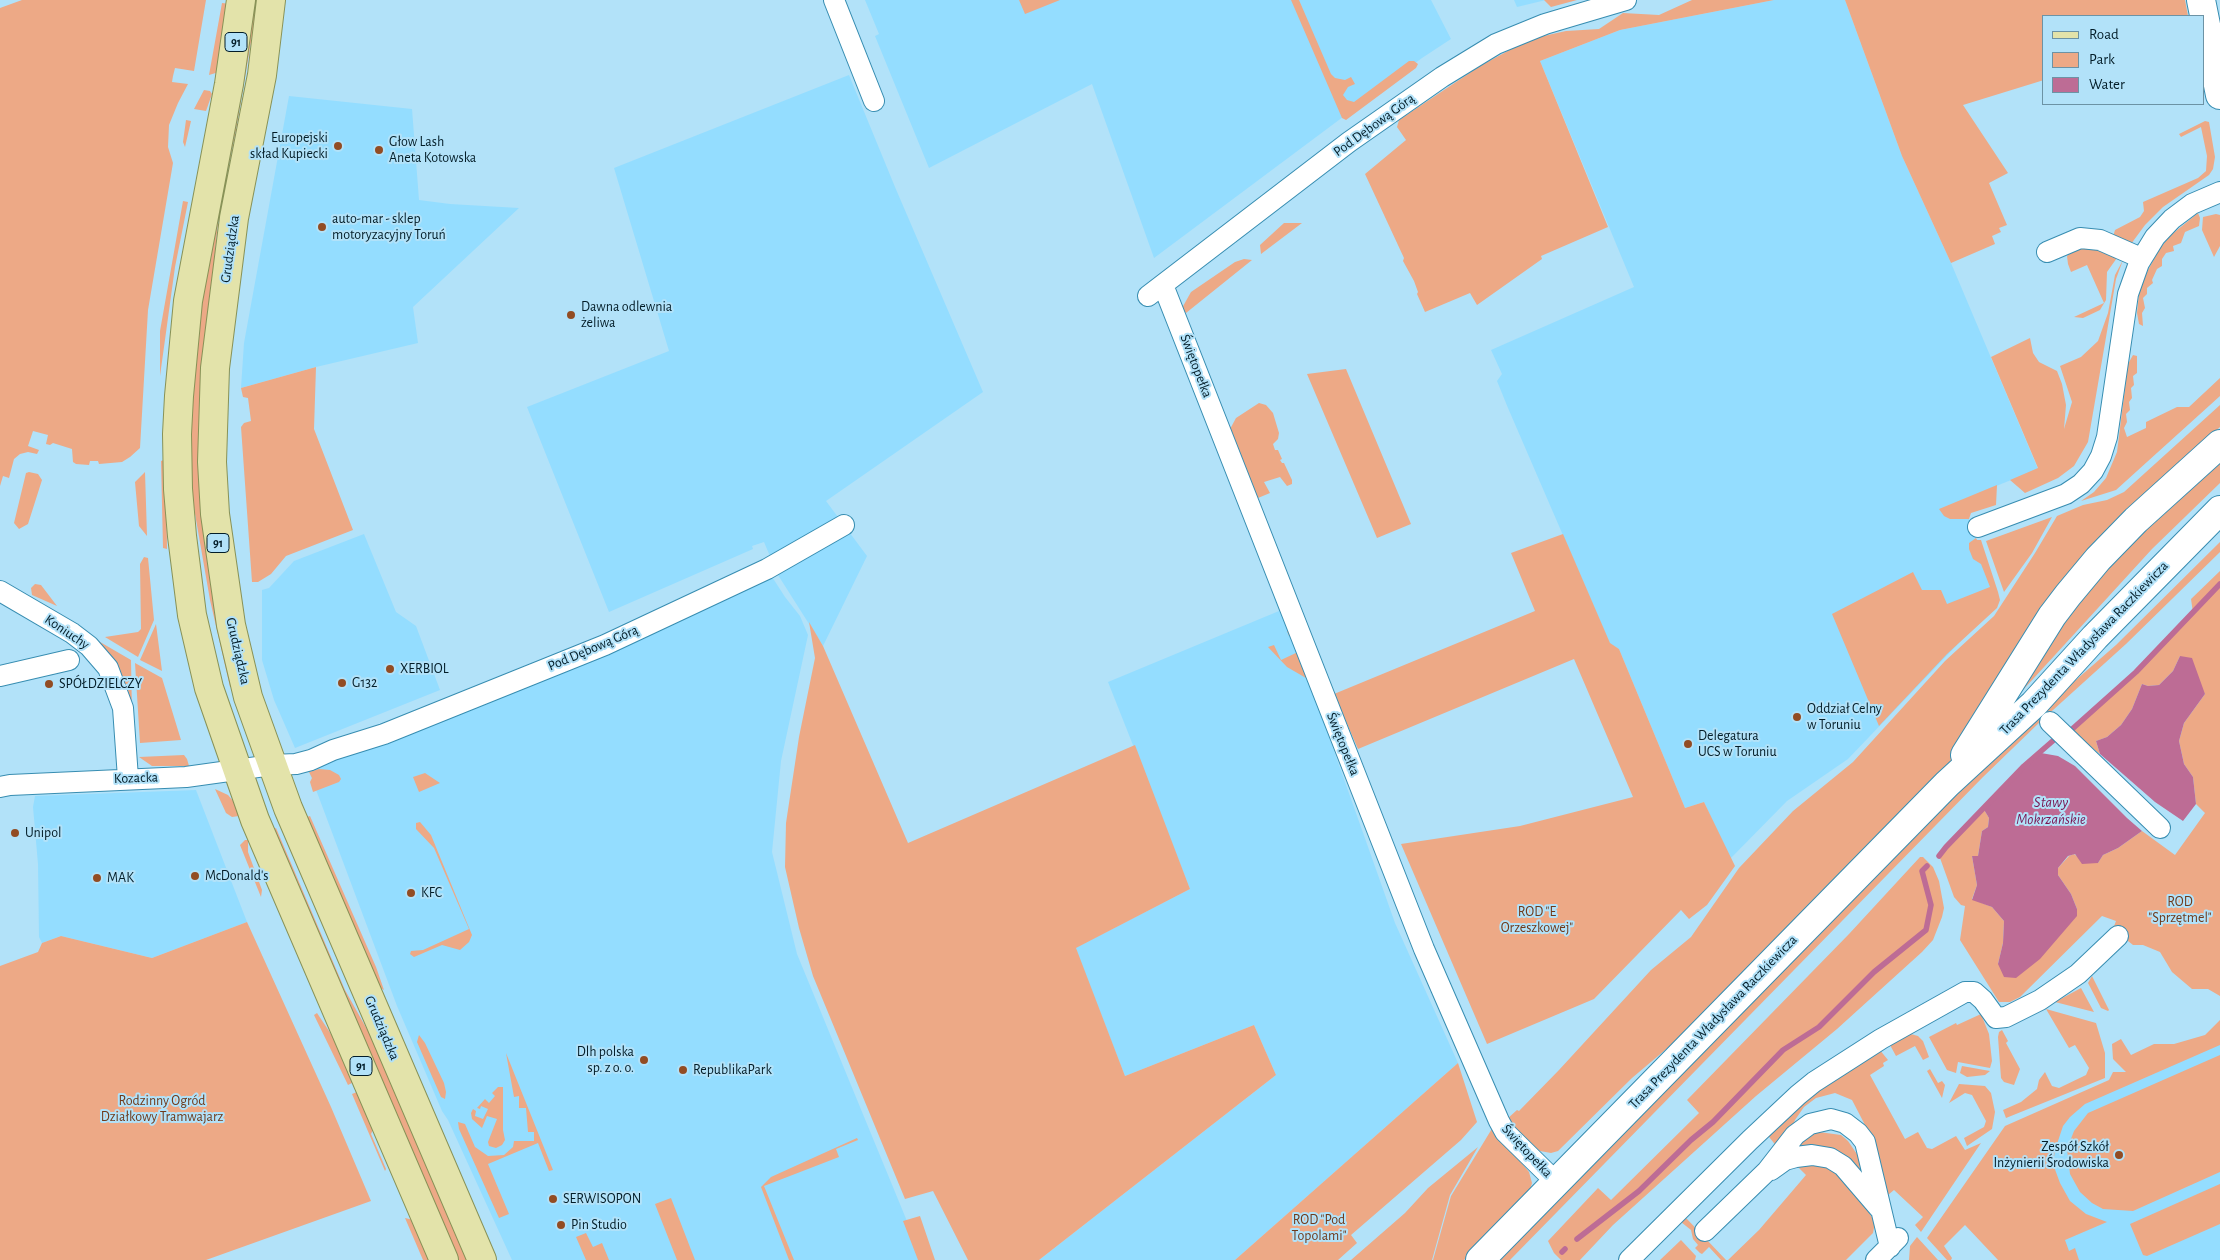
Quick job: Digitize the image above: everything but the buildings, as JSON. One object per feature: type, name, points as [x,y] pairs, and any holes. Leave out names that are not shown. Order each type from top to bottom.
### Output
[{"type":"main road","name":"91","points":[[241,0],[229,84],[188,301],[177,434],[182,536],[192,614],[209,688],[236,771],[276,872],[444,1260]]},
{"type":"main road","name":"Grudziądzka","points":[[271,0],[262,75],[234,218],[215,368],[212,462],[218,543],[231,626],[248,697],[292,817],[482,1260]]},
{"type":"main road","points":[[2202,0],[2205,15]]},
{"type":"main road","points":[[2205,16],[2220,95]]},
{"type":"main road","name":"Trasa Prezydenta Władysława Raczkiewicza","points":[[1947,784],[2052,616],[2068,595],[2098,559],[2136,520],[2220,444]]},
{"type":"main road","name":"Trasa Prezydenta Władysława Raczkiewicza","points":[[1480,1260],[1947,784],[2034,704],[2095,637],[2220,510]]},
{"type":"street","points":[[834,0],[874,101]]},
{"type":"street","name":"Pod Dębową Górą","points":[[1156,291],[1349,142],[1442,77],[1496,44],[1545,24],[1626,0]]},
{"type":"street","points":[[1978,527],[2066,494],[2081,484],[2096,466],[2107,437],[2128,294],[2141,258],[2155,237],[2172,219],[2192,204],[2220,192]]},
{"type":"street","points":[[2047,252],[2080,238],[2100,240],[2141,258]]},
{"type":"street","name":"Świętopełka","points":[[1156,291],[1424,949],[1499,1121],[1505,1132],[1556,1182]]},
{"type":"street","name":"Pod Dębową Górą","points":[[272,765],[296,764],[384,734],[605,645],[767,569],[844,525]]},
{"type":"street","name":"Koniuchy","points":[[0,591],[78,637],[90,646],[108,668],[123,708],[128,778]]},
{"type":"street","points":[[0,676],[70,660]]},
{"type":"street","points":[[2050,722],[2160,828]]},
{"type":"street","name":"Kozacka","points":[[0,787],[186,776],[272,765]]},
{"type":"street","points":[[1629,1260],[1750,1140],[1814,1082],[1881,1039],[1965,992],[1974,992],[1983,1000],[1996,1018],[2006,1017],[2040,1000],[2078,974],[2118,936]]},
{"type":"street","points":[[1881,1209],[1837,1162],[1821,1156],[1804,1155],[1785,1160],[1771,1170],[1706,1232],[1767,1170],[1792,1139],[1810,1124],[1825,1119],[1839,1121],[1853,1129],[1866,1146],[1881,1209],[1889,1248]]},
{"type":"shaded area","points":[[865,0],[1431,0],[1451,39],[1422,58],[1154,258],[1092,84],[929,168],[875,36],[879,34]]},
{"type":"shaded area","points":[[1514,0],[1546,0],[1517,7]]},
{"type":"shaded area","points":[[1774,0],[1845,0],[1902,156],[1951,263],[2038,469],[1962,500],[1999,601],[1848,759],[1787,801],[1730,859],[1704,802],[1685,808],[1619,649],[1610,644],[1508,408],[1497,381],[1502,374],[1491,350],[1634,287],[1540,61],[1620,30]]},
{"type":"shaded area","points":[[849,75],[983,392],[826,501],[867,556],[823,646],[778,575],[764,542],[752,546],[753,549],[609,612],[527,407],[669,351],[614,168]]},
{"type":"shaded area","points":[[289,96],[412,109],[419,200],[450,204],[519,208],[413,307],[418,343],[316,367],[241,388],[244,343]]},
{"type":"shaded area","points":[[364,534],[396,612],[416,626],[440,690],[295,748],[274,700],[262,660],[262,590],[269,588],[294,561]]},
{"type":"shaded area","points":[[767,569],[800,616],[808,635],[781,761],[772,852],[797,954],[923,1260],[512,1260],[448,1120],[442,1111],[397,1006],[309,771]]},
{"type":"shaded area","points":[[1278,593],[1395,923],[1458,1063],[1235,1260],[1039,1260],[1276,1075],[1254,1025],[1125,1076],[1075,948],[1190,889],[1108,682],[1279,611],[1274,598]]},
{"type":"shaded area","points":[[196,790],[247,922],[152,958],[61,936],[42,943],[39,937],[38,864],[33,807],[35,796]]},
{"type":"shaded area","name":"Zespół Szkół Inżynierii Środowiska","points":[[2220,1034],[2220,1260],[2065,1260],[2007,1128]]},
{"type":"green space","points":[[22,0],[206,0],[194,71],[175,68],[172,82],[188,84],[169,125],[168,147],[173,163],[148,310],[140,448],[122,462],[99,464],[98,461],[90,461],[89,465],[76,464],[73,462],[72,449],[53,443],[50,445],[46,444],[48,435],[33,431],[28,446],[39,450],[37,454],[28,452],[20,454],[14,459],[9,478],[3,476],[0,486],[0,8]]},
{"type":"green space","points":[[1019,0],[1060,0],[1025,14]]},
{"type":"green space","points":[[1291,0],[1299,0],[1331,74],[1335,78],[1345,80],[1351,77],[1355,84],[1348,87],[1343,95],[1347,100],[1354,102],[1409,61],[1414,61],[1418,64],[1416,68],[1346,120],[1342,118]]},
{"type":"green space","points":[[1544,0],[1577,0],[1551,7]]},
{"type":"green space","points":[[1692,0],[1774,0],[1620,30],[1540,61],[1608,227],[1541,256],[1542,259],[1477,305],[1470,293],[1425,312],[1417,294],[1414,281],[1403,261],[1404,258],[1365,174],[1406,140],[1397,127],[1399,120],[1480,66],[1530,39],[1566,31],[1599,29],[1623,13],[1659,15]]},
{"type":"green space","points":[[1845,0],[2185,0],[2188,15],[2042,15],[2042,81],[1963,105],[2008,173],[1989,183],[2007,225],[1999,228],[2001,232],[1992,236],[1995,244],[1951,263],[1902,156]]},
{"type":"green space","points":[[222,3],[230,4],[219,72],[209,75]]},
{"type":"green space","points":[[253,6],[257,7],[236,130],[219,213],[211,292],[234,687],[230,687],[210,600],[188,464],[197,318]]},
{"type":"green space","points":[[204,90],[210,91],[212,94],[206,111],[194,109]]},
{"type":"green space","points":[[186,120],[191,121],[185,147],[183,142]]},
{"type":"green space","points":[[2205,121],[2209,122],[2215,157],[2213,169],[2209,175],[2163,207],[2145,225],[2131,244],[2113,237],[2115,230],[2140,217],[2144,211],[2143,202],[2198,178],[2206,171],[2207,156],[2201,127],[2181,137],[2179,134]]},
{"type":"green space","points":[[183,201],[188,202],[175,267],[160,376],[160,331]]},
{"type":"green space","points":[[2198,213],[2200,218],[2199,226],[2185,232],[2181,243],[2173,246],[2174,251],[2166,253],[2162,259],[2162,266],[2157,269],[2152,280],[2153,283],[2147,288],[2147,294],[2143,298],[2145,308],[2142,313],[2143,326],[2139,324],[2137,313],[2139,293],[2147,272],[2160,248],[2171,235]]},
{"type":"green space","points":[[2220,215],[2220,246],[2214,257],[2202,230],[2203,217]]},
{"type":"green space","points":[[1284,223],[1302,223],[1261,254],[1260,245]]},
{"type":"green space","points":[[2085,243],[2119,255],[2107,272],[2106,300],[2100,310],[2083,318],[2074,317],[2104,303],[2087,265],[2071,272],[2068,264],[2067,256],[2077,246]]},
{"type":"green space","points":[[1244,259],[1252,260],[1186,313],[1182,308],[1191,292],[1235,262]]},
{"type":"green space","points":[[2123,260],[2116,279],[2088,442],[2074,466],[2058,478],[2025,493],[2010,480],[2038,468],[1991,357],[2030,338],[2033,353],[2039,362],[2057,371],[2062,384],[2066,405],[2064,429],[2072,402],[2060,366],[2081,357],[2098,341],[2108,313],[2115,275]]},
{"type":"green space","points":[[2133,355],[2137,356],[2137,373],[2133,376],[2134,385],[2131,388],[2130,410],[2126,414],[2127,422],[2124,428],[2127,437],[2146,428],[2146,422],[2177,407],[2189,407],[2220,378],[2220,396],[2116,490],[2081,501],[2094,492],[2106,478],[2117,452],[2128,364]]},
{"type":"green space","points":[[316,367],[314,429],[353,530],[286,556],[271,574],[258,582],[252,582],[241,427],[244,423],[251,421],[248,398],[243,397],[241,388]]},
{"type":"green space","points":[[1346,369],[1411,524],[1377,538],[1307,374]]},
{"type":"green space","points":[[1259,403],[1266,405],[1273,413],[1279,433],[1278,439],[1273,444],[1275,450],[1278,450],[1282,459],[1280,460],[1284,463],[1292,484],[1287,486],[1280,477],[1264,482],[1270,493],[1258,498],[1229,431],[1236,418]]},
{"type":"green space","points":[[2220,405],[2220,427],[2185,459],[1940,775],[1697,1023],[1632,1078],[1558,1151],[1551,1153],[1540,1151],[1512,1128],[1511,1121],[1508,1122],[1507,1119],[1517,1110],[1519,1111],[1559,1070],[1651,970],[1691,937],[1739,868],[1793,811],[1853,762],[1945,661],[1994,616],[2057,516],[2083,505],[2107,500],[2124,492]]},
{"type":"green space","points":[[166,459],[167,549],[163,548],[161,461]]},
{"type":"green space","points":[[2220,459],[2220,483],[2152,549],[2012,702],[2087,585]]},
{"type":"green space","points":[[145,472],[147,536],[139,526],[135,482]]},
{"type":"green space","points":[[26,473],[38,474],[42,480],[28,524],[19,529],[14,523]]},
{"type":"green space","points":[[1997,485],[1996,505],[1971,513],[1969,519],[1950,519],[1944,516],[1939,509]]},
{"type":"green space","points":[[2052,517],[2032,553],[2004,592],[1986,541]]},
{"type":"green space","name":"ROD \"E Orzeszkowej\"","points":[[1563,534],[1610,643],[1619,649],[1685,808],[1704,802],[1735,866],[1707,905],[1689,919],[1681,910],[1594,999],[1487,1044],[1401,844],[1520,826],[1633,797],[1574,659],[1358,749],[1334,694],[1535,611],[1511,553]]},
{"type":"green space","points":[[1976,538],[1981,540],[1998,592],[2000,600],[1997,608],[1947,654],[1879,726],[1832,614],[1913,572],[1922,590],[1941,590],[1947,604],[1990,587],[1981,564],[1973,559],[1969,549],[1969,543]]},
{"type":"green space","points":[[2220,542],[2220,552],[2126,644],[2042,720],[1983,777],[1510,1260],[1496,1260],[2029,721],[2116,645]]},
{"type":"green space","points":[[144,557],[148,558],[154,620],[138,657],[105,637],[138,632],[141,629],[140,564]]},
{"type":"green space","name":"ROD \"Sprzętmel\"","points":[[2220,571],[2220,996],[2208,989],[2192,989],[2172,972],[2160,952],[2143,945],[2133,945],[2113,929],[2116,921],[2102,916],[2020,997],[2010,1002],[1999,1002],[1960,940],[1965,906],[1961,905],[1954,897],[1940,858],[1946,847],[1983,808],[1989,818],[1988,827],[1982,831],[1978,856],[1972,856],[1977,885],[1972,899],[1992,907],[2004,921],[2003,943],[1998,964],[2077,909],[2071,894],[2058,875],[2058,868],[2069,856],[2074,854],[2079,858],[2098,863],[2103,855],[2118,848],[2142,831],[2175,855],[2205,813],[2196,804],[2193,777],[2184,764],[2179,741],[2184,723],[2205,694],[2180,656],[2173,671],[2159,685],[2148,686],[2142,684],[2132,709],[2121,725],[2107,737],[2096,741],[2100,754],[2070,731],[2136,672],[2193,613],[2191,599]]},
{"type":"green space","points":[[35,584],[41,585],[57,606],[32,595],[31,588]]},
{"type":"green space","points":[[1278,607],[1281,609],[1308,676],[1306,678],[1287,667],[1268,647],[1274,645],[1281,660],[1298,652],[1291,636],[1289,636],[1287,631],[1289,629]]},
{"type":"green space","points":[[809,622],[823,646],[908,843],[1135,745],[1190,889],[1076,948],[1125,1076],[1254,1025],[1276,1075],[1039,1260],[968,1260],[933,1191],[905,1199],[813,976],[799,928],[785,867],[786,823],[799,737],[815,658]]},
{"type":"green space","points":[[156,624],[162,671],[140,660]]},
{"type":"green space","points":[[88,635],[131,660],[132,713],[128,690],[117,666]]},
{"type":"green space","points":[[135,663],[162,678],[181,740],[140,743]]},
{"type":"green space","points":[[184,755],[189,766],[152,766],[139,757]]},
{"type":"green space","points":[[319,769],[330,770],[339,775],[341,779],[339,782],[313,792],[310,782],[312,778],[309,772]]},
{"type":"green space","points":[[425,773],[440,783],[419,792],[413,777]]},
{"type":"green space","points":[[215,789],[228,795],[234,802],[239,816],[232,817],[226,813]]},
{"type":"green space","points":[[310,816],[376,967],[384,990],[379,987],[304,818]]},
{"type":"green space","points":[[420,822],[431,835],[472,935],[469,942],[460,950],[442,945],[414,957],[410,954],[411,951],[423,950],[469,929],[434,848],[416,829],[416,823]]},
{"type":"green space","points":[[276,828],[345,990],[383,1058],[469,1260],[457,1260],[271,830]]},
{"type":"green space","points":[[245,840],[248,840],[248,852],[262,890],[261,897],[240,845]]},
{"type":"green space","points":[[1920,857],[1923,857],[1933,867],[1939,881],[1944,908],[1933,940],[1837,1029],[1756,1096],[1613,1225],[1580,1260],[1561,1260],[1554,1253],[1548,1241],[1598,1188],[1611,1200],[1699,1113],[1687,1100],[1849,934]]},
{"type":"green space","name":"Rodzinny Ogród Działkowy Tramwajarz","points":[[247,922],[331,1107],[371,1201],[206,1260],[0,1260],[0,966],[38,952],[42,943],[61,936],[152,958]]},
{"type":"green space","points":[[2092,976],[2108,1011],[2101,1008],[2088,983]]},
{"type":"green space","points":[[2081,988],[2094,1012],[2055,1002]]},
{"type":"green space","points":[[2046,1009],[2096,1023],[2105,1053],[2105,1078],[2006,1118],[2003,1110],[2021,1102],[2037,1089],[2039,1080],[2045,1072],[2052,1086],[2059,1088],[2086,1075],[2089,1068],[2075,1045],[2069,1048]]},
{"type":"green space","points":[[317,1013],[339,1046],[354,1081],[348,1085],[314,1015]]},
{"type":"green space","points":[[1981,1014],[1989,1034],[1992,1061],[1990,1068],[1958,1062],[1956,1073],[1947,1070],[1929,1037],[1956,1023],[1957,1025]]},
{"type":"green space","points":[[2220,1020],[2220,1045],[2085,1104],[2063,1126],[2055,1150],[2053,1164],[2060,1183],[2070,1201],[2086,1214],[2107,1222],[2065,1240],[2069,1251],[2075,1248],[2079,1260],[1998,1260],[1965,1225],[1944,1246],[1952,1258],[1947,1260],[1927,1238],[2005,1126],[2109,1080],[2113,1072],[2126,1072],[2113,1059],[2112,1044],[2121,1039],[2131,1055],[2154,1044],[2174,1044],[2205,1035]]},
{"type":"green space","points":[[2002,1030],[2008,1041],[2006,1043],[2020,1069],[2014,1085],[2004,1082],[2001,1078],[1998,1037],[1999,1032]]},
{"type":"green space","points":[[1907,1033],[1918,1036],[1923,1041],[1929,1057],[1923,1060],[1915,1046],[1896,1056],[1890,1045],[1891,1042]]},
{"type":"green space","points":[[419,1035],[425,1043],[444,1083],[445,1099],[441,1097],[417,1042]]},
{"type":"green space","points":[[1879,1049],[1888,1060],[1883,1063],[1884,1066],[1870,1075],[1905,1139],[1918,1132],[1927,1148],[1932,1149],[1956,1136],[1965,1150],[1981,1143],[1921,1232],[1915,1225],[1923,1217],[1894,1190],[1888,1195],[1882,1184],[1864,1123],[1852,1100],[1835,1093],[1816,1098],[1804,1107],[1795,1120],[1790,1133],[1777,1147],[1766,1133],[1782,1113]]},
{"type":"green space","points":[[506,1053],[553,1170],[549,1171],[538,1143],[488,1164],[509,1214],[499,1218],[459,1129],[458,1122],[465,1124],[475,1147],[488,1156],[504,1155],[513,1147],[514,1141],[534,1141],[534,1132],[528,1132],[526,1108],[519,1108],[519,1096],[514,1097]]},
{"type":"green space","points":[[2220,1055],[2220,1172],[2133,1211],[2103,1209],[2092,1203],[2080,1192],[2070,1174],[2067,1149],[2074,1131],[2088,1113]]},
{"type":"green space","name":"ROD \"Pod Topolami\"","points":[[1458,1063],[1477,1122],[1461,1140],[1351,1235],[1357,1243],[1338,1260],[1235,1260]]},
{"type":"green space","points":[[1962,1066],[1990,1071],[1985,1075],[1967,1077],[1960,1073]]},
{"type":"green space","points":[[1930,1069],[1938,1083],[1942,1081],[1945,1085],[1942,1098],[1927,1071]]},
{"type":"green space","points":[[1959,1084],[1985,1086],[1991,1093],[1995,1112],[1992,1129],[1967,1146],[1964,1138],[1984,1127],[1986,1121],[1972,1095],[1965,1093],[1949,1103]]},
{"type":"green space","points":[[498,1087],[503,1087],[503,1130],[505,1140],[502,1145],[496,1148],[489,1146],[488,1142],[497,1119],[487,1116],[482,1128],[472,1119],[471,1113],[473,1109],[476,1111],[475,1116],[483,1119],[488,1109],[481,1106],[480,1109],[477,1108],[485,1099],[489,1103],[495,1096],[492,1093]]},
{"type":"green space","points":[[357,1092],[360,1094],[375,1126],[371,1134],[386,1169],[385,1171],[352,1094]]},
{"type":"green space","points":[[1493,1127],[1529,1172],[1532,1183],[1530,1190],[1464,1260],[1433,1260],[1451,1196]]},
{"type":"green space","points":[[1819,1132],[1841,1135],[1848,1141],[1861,1160],[1863,1174],[1798,1154],[1798,1138]]},
{"type":"green space","points":[[857,1138],[858,1140],[836,1149],[839,1157],[764,1186],[794,1260],[789,1260],[761,1187],[771,1177]]},
{"type":"green space","points":[[1478,1147],[1450,1195],[1432,1260],[1351,1260],[1405,1213],[1428,1188]]},
{"type":"green space","points":[[1809,1158],[1847,1179],[1875,1222],[1873,1233],[1846,1260],[1728,1260],[1759,1230],[1806,1175],[1793,1162]]},
{"type":"green space","points":[[2220,1184],[2220,1224],[2147,1256],[2143,1255],[2130,1224]]},
{"type":"green space","points":[[671,1198],[695,1260],[677,1260],[655,1204]]},
{"type":"green space","points":[[920,1216],[935,1260],[918,1260],[903,1221]]},
{"type":"green space","points":[[1684,1216],[1726,1260],[1721,1260],[1709,1247],[1702,1254],[1695,1248],[1698,1245],[1693,1239],[1691,1230],[1681,1222]]},
{"type":"green space","points":[[405,1218],[414,1220],[431,1260],[423,1260]]},
{"type":"green space","points":[[586,1233],[593,1247],[602,1243],[609,1260],[586,1260],[576,1237]]},
{"type":"green space","points":[[1917,1237],[1938,1260],[1909,1260],[1910,1246]]},
{"type":"green space","points":[[1681,1240],[1696,1256],[1695,1260],[1660,1260]]},
{"type":"water","name":"Stawy Mokrzańskie","points":[[2180,656],[2192,658],[2205,694],[2184,723],[2179,741],[2184,764],[2193,777],[2196,804],[2183,821],[2155,802],[2100,754],[2096,741],[2107,737],[2121,725],[2132,709],[2142,684],[2148,686],[2159,685],[2173,671]]},
{"type":"water","name":"Stawy Mokrzańskie","points":[[2041,753],[2058,756],[2075,766],[2142,831],[2118,848],[2103,855],[2098,863],[2082,864],[2075,854],[2068,856],[2058,868],[2058,875],[2071,894],[2077,909],[2077,916],[2040,959],[2016,978],[2004,977],[1998,964],[2003,943],[2004,921],[1992,907],[1972,900],[1977,885],[1972,856],[1978,856],[1982,831],[1988,827],[1989,818],[1983,808]]},
{"type":"waterway","points":[[2070,731],[2136,672],[2220,584]]},
{"type":"waterway","points":[[1939,856],[2024,766],[2055,739]]},
{"type":"waterway","points":[[1577,1239],[1639,1191],[1691,1140],[1713,1122],[1783,1050],[1819,1027],[1874,972],[1926,930],[1931,905],[1922,871],[1927,866]]},
{"type":"waterway","points":[[1562,1252],[1565,1249]]},
{"type":"place","name":"Europejski skład Kupiecki","points":[[338,146]]},
{"type":"place","name":"Głow Lash Aneta Kotowska","points":[[379,150]]},
{"type":"place","name":"auto-mar - sklep motoryzacyjny Toruń","points":[[322,227]]},
{"type":"place","name":"Dawna odlewnia żeliwa","points":[[571,315]]},
{"type":"place","name":"XERBIOL","points":[[390,669]]},
{"type":"place","name":"G132","points":[[342,683]]},
{"type":"place","name":"SPÓŁDZIELCZY","points":[[49,684]]},
{"type":"place","name":"Oddział Celny w Toruniu","points":[[1797,717]]},
{"type":"place","name":"Delegatura UCS w Toruniu","points":[[1688,744]]},
{"type":"place","name":"Unipol","points":[[15,833]]},
{"type":"place","name":"McDonald's","points":[[195,876]]},
{"type":"place","name":"MAK","points":[[97,878]]},
{"type":"place","name":"KFC","points":[[411,893]]},
{"type":"place","name":"Dlh polska sp. z o. o.","points":[[644,1060]]},
{"type":"place","name":"RepublikaPark","points":[[683,1070]]},
{"type":"place","name":"Zespół Szkół Inżynierii Środowiska","points":[[2119,1155]]},
{"type":"place","name":"SERWISOPON","points":[[553,1199]]},
{"type":"place","name":"Pin Studio","points":[[561,1225]]}]
